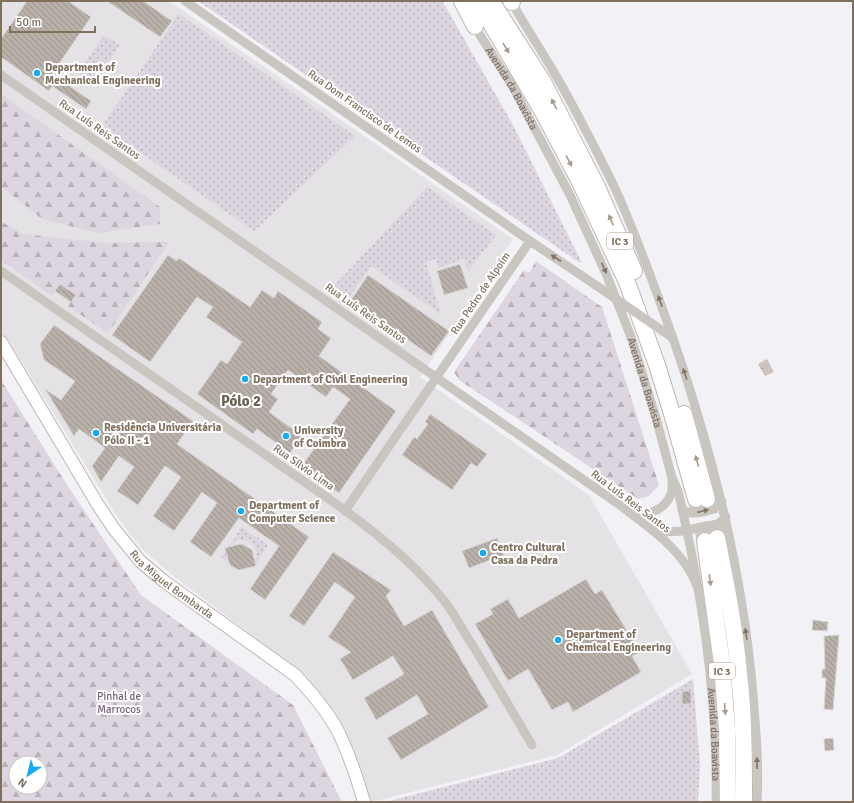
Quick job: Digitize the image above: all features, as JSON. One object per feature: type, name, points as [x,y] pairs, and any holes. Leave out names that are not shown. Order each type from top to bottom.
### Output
[{"type":"highway","points":[[462,1],[475,26]]},
{"type":"highway","name":"Avenida da Boavista","points":[[476,1],[486,15],[543,112],[580,182],[627,282],[658,366],[673,417],[708,500]]},
{"type":"highway","name":"Avenida da Boavista","points":[[492,1],[543,82],[597,187],[635,275],[684,413],[708,500]]},
{"type":"highway","name":"Avenida da Boavista","points":[[728,802],[727,730],[711,540],[731,612],[740,674],[743,728],[744,802]]},
{"type":"street","name":"Rua Dom Francisco de Lemos","points":[[185,1],[530,241]]},
{"type":"street","name":"Avenida da Boavista","points":[[456,1],[475,26],[513,88],[570,195],[607,276],[631,337],[672,478],[678,491],[699,590],[709,666],[715,730],[716,802]]},
{"type":"street","name":"Avenida da Boavista","points":[[511,1],[556,76],[611,180],[632,228],[698,410],[708,500],[726,517],[737,571],[750,658],[756,728],[757,802]]},
{"type":"street","name":"Rua Luís Reis Santos","points":[[1,75],[617,502],[649,527],[673,549],[691,573],[699,590]]},
{"type":"street","points":[[530,241],[673,338]]},
{"type":"street","name":"Rua Pedro de Alpoím","points":[[345,510],[530,241]]},
{"type":"street","name":"Rua Sílvio Lima","points":[[1,271],[345,510],[411,564],[442,598],[481,658],[532,744]]},
{"type":"street","name":"Rua Miguel Bombarda","points":[[1,342],[98,505],[132,553],[164,582],[294,675],[308,689],[328,716],[342,739],[364,802]]},
{"type":"street","points":[[617,502],[636,514],[648,514],[657,510],[666,503],[672,493],[672,478]]},
{"type":"street","points":[[682,510],[688,513],[712,509],[708,500]]},
{"type":"street","points":[[649,527],[663,532],[687,531],[718,524],[726,517]]},
{"type":"shaded area","name":"University of Coimbra","points":[[1,1],[169,1],[513,239],[420,377],[589,495],[692,674],[557,755],[372,802],[346,738],[323,699],[292,665],[177,579],[142,549],[120,521],[7,338],[1,338]]},
{"type":"green space","points":[[198,1],[442,1],[513,125],[581,261],[580,263]]},
{"type":"green space","points":[[179,14],[355,136],[254,231],[102,126]]},
{"type":"green space","points":[[104,35],[120,45],[94,83],[79,72]]},
{"type":"green space","points":[[1,94],[160,207],[160,224],[98,233],[42,219],[3,188],[1,188]]},
{"type":"green space","points":[[427,187],[496,235],[468,271],[464,259],[438,268],[436,259],[426,262],[441,314],[371,266],[349,297],[334,286]]},
{"type":"green space","points":[[4,223],[23,234],[107,243],[169,242],[109,332],[106,332],[68,306],[76,295],[61,284],[52,296],[1,260],[1,224]]},
{"type":"green space","points":[[536,261],[602,307],[659,485],[649,496],[638,499],[459,380],[454,372],[524,270],[529,273]]},
{"type":"green space","name":"Pinhal de Marrocos","points":[[1,380],[69,488],[141,595],[293,705],[342,802],[1,802]]},
{"type":"green space","points":[[242,527],[268,545],[253,568],[252,567],[256,557],[255,548],[253,544],[244,540],[238,540],[232,544],[230,547],[228,562],[221,557]]},
{"type":"green space","points":[[693,679],[700,764],[698,802],[385,802],[558,758]]},
{"type":"water","points":[[767,359],[774,372],[765,376],[758,364]]},
{"type":"building","points":[[27,1],[68,1],[91,17],[52,74],[91,101],[86,109],[52,86],[49,91],[1,57],[1,39]]},
{"type":"building","points":[[107,1],[143,1],[172,21],[160,37]]},
{"type":"building","name":"Department of Civil Engineering","points":[[168,255],[177,261],[179,258],[250,307],[262,290],[274,298],[278,291],[322,322],[318,329],[331,338],[319,356],[396,411],[339,493],[301,467],[350,399],[333,387],[326,397],[288,370],[271,394],[278,399],[269,412],[302,436],[290,453],[257,429],[253,434],[197,394],[221,360],[227,364],[242,342],[206,317],[213,307],[197,297],[150,362],[112,335]]},
{"type":"building","points":[[460,264],[468,288],[444,295],[437,271]]},
{"type":"building","points":[[368,275],[449,331],[431,356],[351,300]]},
{"type":"building","points":[[60,284],[76,295],[71,302],[55,291]]},
{"type":"building","points":[[54,325],[193,421],[177,444],[309,537],[265,600],[250,589],[279,546],[239,518],[211,557],[190,542],[217,503],[202,492],[174,531],[153,516],[181,477],[165,466],[138,505],[117,491],[134,467],[119,456],[101,482],[92,466],[105,448],[79,429],[74,436],[45,389],[61,400],[75,381],[44,360],[40,344]]},
{"type":"building","points":[[430,414],[487,454],[477,467],[471,463],[452,490],[402,455],[414,437],[417,439],[428,424],[425,422]]},
{"type":"building","name":"Centro Cultural Casa da Pedra","points":[[497,538],[504,555],[469,568],[462,551]]},
{"type":"building","points":[[240,544],[252,550],[256,566],[239,570],[231,566],[225,548]]},
{"type":"building","points":[[333,552],[391,590],[386,596],[404,626],[432,610],[489,707],[401,760],[387,738],[428,714],[417,695],[376,720],[364,698],[404,674],[393,656],[353,680],[340,659],[351,652],[328,637],[355,597],[335,582],[304,626],[289,616]]},
{"type":"building","name":"Department of Chemical Engineering","points":[[586,579],[595,594],[602,590],[640,652],[632,656],[641,672],[573,712],[568,702],[552,710],[528,669],[508,681],[475,624],[493,614],[490,609],[508,599],[519,618]]},
{"type":"building","points":[[813,620],[828,622],[827,631],[812,630]]},
{"type":"building","points":[[839,635],[833,710],[824,709],[826,678],[822,678],[822,669],[825,669],[824,636]]},
{"type":"building","points":[[682,691],[691,691],[691,704],[682,704]]},
{"type":"building","points":[[833,738],[834,750],[825,751],[824,739]]},
{"type":"tunnel","points":[[696,499],[705,541]]},
{"type":"tunnel","points":[[707,499],[717,538]]},
{"type":"place","name":"Department of Mechanical Engineering","points":[[37,73]]},
{"type":"place","name":"Department of Civil Engineering","points":[[245,379]]},
{"type":"place","name":"Residência Universitária Pólo II - 1","points":[[96,433]]},
{"type":"place","name":"University of Coimbra","points":[[286,436]]},
{"type":"place","name":"Department of Computer Science","points":[[241,511]]},
{"type":"place","name":"Centro Cultural Casa da Pedra","points":[[483,553]]},
{"type":"place","name":"Department of Chemical Engineering","points":[[558,640]]},
{"type":"district","name":"Pólo 2","points":[[241,401]]}]
